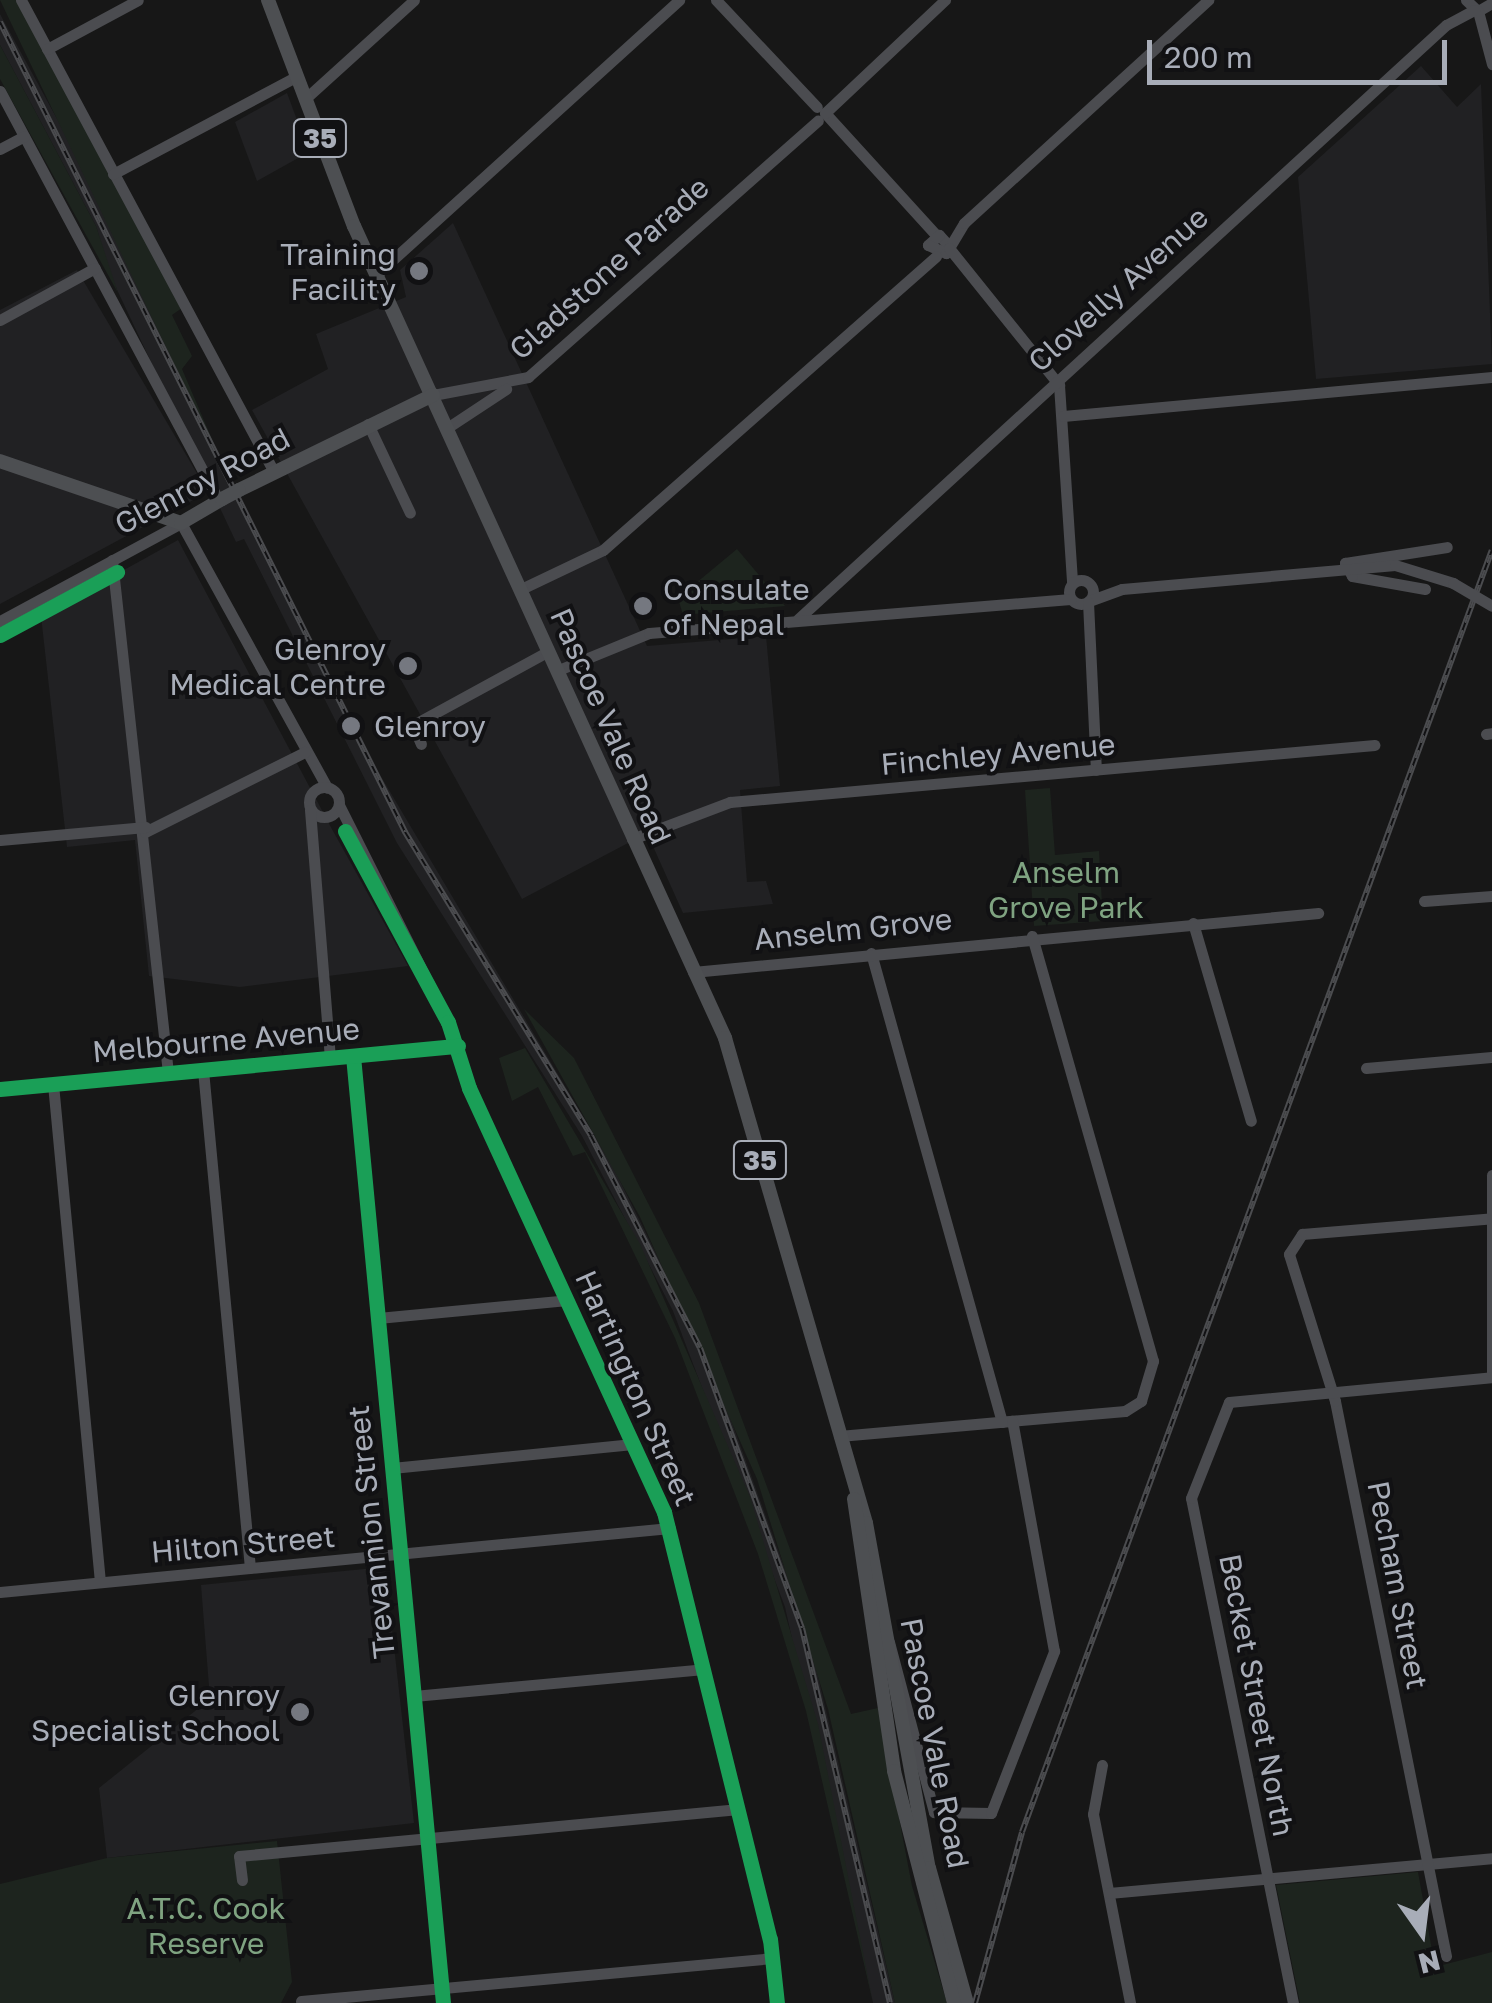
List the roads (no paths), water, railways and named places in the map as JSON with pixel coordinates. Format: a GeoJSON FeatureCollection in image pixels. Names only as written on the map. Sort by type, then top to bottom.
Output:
{"type":"FeatureCollection","features":[{"type":"Feature","properties":{"kind":"main road","name":"Pascoe Vale Road"},"geometry":{"type":"LineString","coordinates":[[268,0],[377,274],[734,1068],[854,1493],[887,1639],[928,1868],[966,2003]]}},
{"type":"Feature","properties":{"kind":"main road","name":"Glenroy Road"},"geometry":{"type":"LineString","coordinates":[[181,523],[368,424],[433,395]]}},
{"type":"Feature","properties":{"kind":"main road"},"geometry":{"type":"LineString","coordinates":[[0,462],[138,505],[181,523]]}},
{"type":"Feature","properties":{"kind":"main road","name":"Pascoe Vale Road"},"geometry":{"type":"LineString","coordinates":[[854,1493],[894,1771],[954,2003]]}},
{"type":"Feature","properties":{"kind":"street"},"geometry":{"type":"LineString","coordinates":[[20,0],[274,472]]}},
{"type":"Feature","properties":{"kind":"street"},"geometry":{"type":"LineString","coordinates":[[47,48],[138,0]]}},
{"type":"Feature","properties":{"kind":"street"},"geometry":{"type":"LineString","coordinates":[[306,98],[414,0]]}},
{"type":"Feature","properties":{"kind":"street"},"geometry":{"type":"LineString","coordinates":[[377,274],[679,0]]}},
{"type":"Feature","properties":{"kind":"street"},"geometry":{"type":"LineString","coordinates":[[716,0],[1056,378],[1076,551],[1072,592],[1084,634],[1096,770]]}},
{"type":"Feature","properties":{"kind":"street","name":"Gladstone Parade"},"geometry":{"type":"LineString","coordinates":[[433,395],[514,384],[945,0]]}},
{"type":"Feature","properties":{"kind":"street"},"geometry":{"type":"LineString","coordinates":[[518,590],[603,550],[1208,0]]}},
{"type":"Feature","properties":{"kind":"street"},"geometry":{"type":"LineString","coordinates":[[1491,42],[1471,5],[1492,4]]}},
{"type":"Feature","properties":{"kind":"street","name":"Clovelly Avenue"},"geometry":{"type":"LineString","coordinates":[[798,619],[823,590],[1471,5]]}},
{"type":"Feature","properties":{"kind":"street"},"geometry":{"type":"LineString","coordinates":[[1492,28],[1492,64]]}},
{"type":"Feature","properties":{"kind":"street"},"geometry":{"type":"LineString","coordinates":[[113,174],[297,76]]}},
{"type":"Feature","properties":{"kind":"street"},"geometry":{"type":"LineString","coordinates":[[0,91],[221,500]]}},
{"type":"Feature","properties":{"kind":"street"},"geometry":{"type":"LineString","coordinates":[[0,149],[24,136]]}},
{"type":"Feature","properties":{"kind":"street"},"geometry":{"type":"LineString","coordinates":[[0,320],[95,268]]}},
{"type":"Feature","properties":{"kind":"street"},"geometry":{"type":"LineString","coordinates":[[1063,416],[1492,377]]}},
{"type":"Feature","properties":{"kind":"street"},"geometry":{"type":"LineString","coordinates":[[447,428],[514,384]]}},
{"type":"Feature","properties":{"kind":"street"},"geometry":{"type":"LineString","coordinates":[[368,424],[410,514]]}},
{"type":"Feature","properties":{"kind":"street"},"geometry":{"type":"LineString","coordinates":[[138,505],[150,522],[145,542]]}},
{"type":"Feature","properties":{"kind":"street"},"geometry":{"type":"LineString","coordinates":[[181,523],[314,769],[339,805],[309,841]]}},
{"type":"Feature","properties":{"kind":"street","name":"Glenroy Road"},"geometry":{"type":"LineString","coordinates":[[0,621],[181,523]]}},
{"type":"Feature","properties":{"kind":"street"},"geometry":{"type":"LineString","coordinates":[[1344,569],[1356,556],[1447,547]]}},
{"type":"Feature","properties":{"kind":"street"},"geometry":{"type":"LineString","coordinates":[[1076,551],[1089,583],[1084,634]]}},
{"type":"Feature","properties":{"kind":"street"},"geometry":{"type":"LineString","coordinates":[[112,560],[145,829],[168,1073]]}},
{"type":"Feature","properties":{"kind":"street"},"geometry":{"type":"LineString","coordinates":[[556,672],[638,634],[1034,599],[1072,592],[1089,583],[1122,588],[1406,566],[1453,583],[1492,606]]}},
{"type":"Feature","properties":{"kind":"street"},"geometry":{"type":"LineString","coordinates":[[1344,569],[1425,589]]}},
{"type":"Feature","properties":{"kind":"street"},"geometry":{"type":"LineString","coordinates":[[1088,601],[1122,588]]}},
{"type":"Feature","properties":{"kind":"street"},"geometry":{"type":"LineString","coordinates":[[822,617],[823,590]]}},
{"type":"Feature","properties":{"kind":"street"},"geometry":{"type":"LineString","coordinates":[[1072,592],[1088,601]]}},
{"type":"Feature","properties":{"kind":"street"},"geometry":{"type":"LineString","coordinates":[[420,744],[414,725],[547,652]]}},
{"type":"Feature","properties":{"kind":"street","name":"Finchley Avenue"},"geometry":{"type":"LineString","coordinates":[[632,839],[730,802],[1374,745]]}},
{"type":"Feature","properties":{"kind":"street"},"geometry":{"type":"LineString","coordinates":[[0,840],[145,829],[305,752]]}},
{"type":"Feature","properties":{"kind":"street"},"geometry":{"type":"LineString","coordinates":[[314,769],[309,841],[330,1058]]}},
{"type":"Feature","properties":{"kind":"street"},"geometry":{"type":"LineString","coordinates":[[313,791],[327,787]]}},
{"type":"Feature","properties":{"kind":"street","name":"Hartington Street"},"geometry":{"type":"LineString","coordinates":[[339,805],[345,831],[458,1046],[670,1528],[773,1958],[778,2003]]}},
{"type":"Feature","properties":{"kind":"street","name":"Hartington Street"},"geometry":{"type":"LineString","coordinates":[[310,810],[345,831]]}},
{"type":"Feature","properties":{"kind":"street"},"geometry":{"type":"LineString","coordinates":[[1424,901],[1492,896]]}},
{"type":"Feature","properties":{"kind":"street","name":"Anselm Grove"},"geometry":{"type":"LineString","coordinates":[[693,972],[1032,936],[1318,913]]}},
{"type":"Feature","properties":{"kind":"street"},"geometry":{"type":"LineString","coordinates":[[1193,923],[1251,1121]]}},
{"type":"Feature","properties":{"kind":"street"},"geometry":{"type":"LineString","coordinates":[[839,1436],[1125,1411],[1141,1401],[1152,1362],[1032,936]]}},
{"type":"Feature","properties":{"kind":"street"},"geometry":{"type":"LineString","coordinates":[[872,952],[1007,1421],[1054,1629],[1053,1664],[1002,1799],[991,1813],[950,1819],[929,1801],[905,1677],[887,1639]]}},
{"type":"Feature","properties":{"kind":"street","name":"Melbourne Avenue"},"geometry":{"type":"LineString","coordinates":[[0,1089],[458,1046]]}},
{"type":"Feature","properties":{"kind":"street","name":"Trevannion Street"},"geometry":{"type":"LineString","coordinates":[[353,1056],[443,2003]]}},
{"type":"Feature","properties":{"kind":"street"},"geometry":{"type":"LineString","coordinates":[[1366,1068],[1492,1056]]}},
{"type":"Feature","properties":{"kind":"street"},"geometry":{"type":"LineString","coordinates":[[203,1070],[250,1568]]}},
{"type":"Feature","properties":{"kind":"street"},"geometry":{"type":"LineString","coordinates":[[53,1084],[100,1582]]}},
{"type":"Feature","properties":{"kind":"street"},"geometry":{"type":"LineString","coordinates":[[1330,1392],[1492,1376],[1486,1219],[1492,1175]]}},
{"type":"Feature","properties":{"kind":"street","name":"Pecham Street"},"geometry":{"type":"LineString","coordinates":[[1446,1956],[1330,1392],[1289,1254],[1302,1234],[1486,1219]]}},
{"type":"Feature","properties":{"kind":"street"},"geometry":{"type":"LineString","coordinates":[[378,1318],[567,1300]]}},
{"type":"Feature","properties":{"kind":"street","name":"Becket Street North"},"geometry":{"type":"LineString","coordinates":[[1293,2003],[1191,1498],[1229,1402],[1330,1392]]}},
{"type":"Feature","properties":{"kind":"street"},"geometry":{"type":"LineString","coordinates":[[392,1468],[633,1444]]}},
{"type":"Feature","properties":{"kind":"street","name":"Hilton Street"},"geometry":{"type":"LineString","coordinates":[[0,1592],[670,1528]]}},
{"type":"Feature","properties":{"kind":"street"},"geometry":{"type":"LineString","coordinates":[[414,1696],[704,1669]]}},
{"type":"Feature","properties":{"kind":"street"},"geometry":{"type":"LineString","coordinates":[[1102,1765],[1092,1797],[1130,2003]]}},
{"type":"Feature","properties":{"kind":"street"},"geometry":{"type":"LineString","coordinates":[[242,1880],[239,1856],[739,1809]]}},
{"type":"Feature","properties":{"kind":"street"},"geometry":{"type":"LineString","coordinates":[[1108,1893],[1492,1858]]}},
{"type":"Feature","properties":{"kind":"street"},"geometry":{"type":"LineString","coordinates":[[301,2001],[773,1958]]}},
{"type":"Feature","properties":{"kind":"railway"},"geometry":{"type":"LineString","coordinates":[[0,22],[405,832],[591,1136],[700,1348],[802,1628],[890,2003]]}},
{"type":"Feature","properties":{"kind":"railway"},"geometry":{"type":"LineString","coordinates":[[975,2003],[1022,1832],[1492,550]]}},
{"type":"Feature","properties":{"kind":"place","name":"Training Facility"},"geometry":{"type":"Point","coordinates":[419,271]}},
{"type":"Feature","properties":{"kind":"place","name":"Consulate of Nepal"},"geometry":{"type":"Point","coordinates":[643,606]}},
{"type":"Feature","properties":{"kind":"place","name":"Glenroy Medical Centre"},"geometry":{"type":"Point","coordinates":[408,666]}},
{"type":"Feature","properties":{"kind":"place","name":"Glenroy"},"geometry":{"type":"Point","coordinates":[351,726]}},
{"type":"Feature","properties":{"kind":"place","name":"Glenroy Specialist School"},"geometry":{"type":"Point","coordinates":[300,1712]}},
{"type":"Feature","properties":{"kind":"park label","name":"Anselm Grove Park"},"geometry":{"type":"Point","coordinates":[1066,889]}},
{"type":"Feature","properties":{"kind":"park label","name":"A.T.C. Cook Reserve"},"geometry":{"type":"Point","coordinates":[206,1925]}}]}
